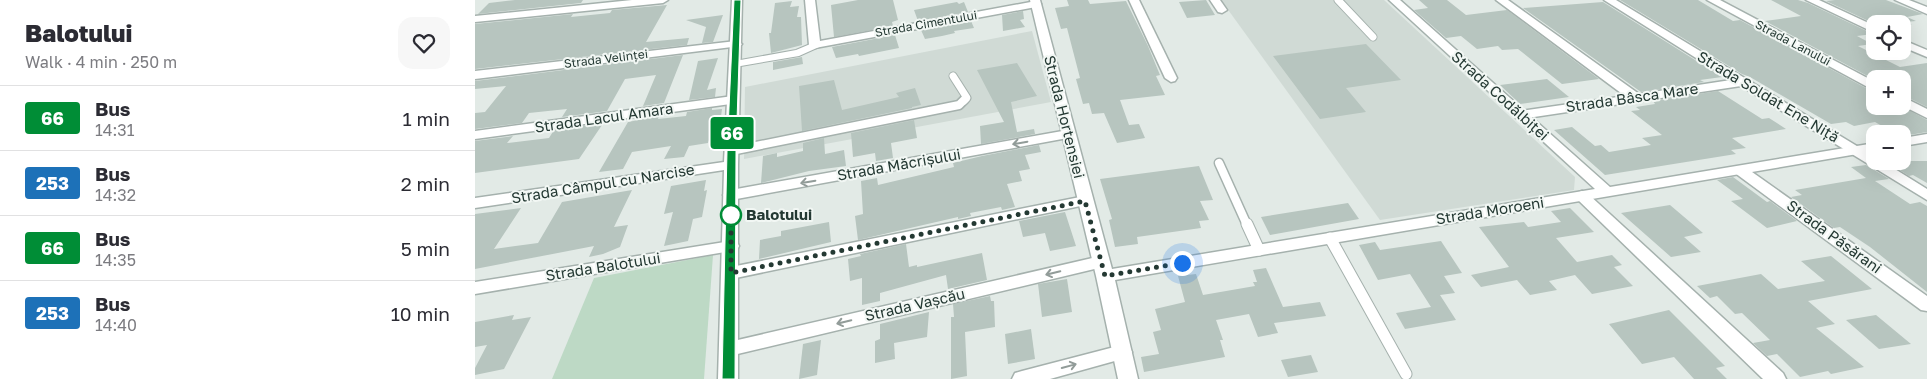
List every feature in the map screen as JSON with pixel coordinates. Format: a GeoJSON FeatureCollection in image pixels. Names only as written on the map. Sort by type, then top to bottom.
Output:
{"type":"FeatureCollection","features":[{"type":"Feature","properties":{"kind":"street"},"geometry":{"type":"LineString","coordinates":[[475,19],[663,0]]}},
{"type":"Feature","properties":{"kind":"street"},"geometry":{"type":"LineString","coordinates":[[728,379],[731,273],[731,158],[737,0]]}},
{"type":"Feature","properties":{"kind":"street"},"geometry":{"type":"LineString","coordinates":[[735,64],[799,53],[815,44],[810,1],[823,0]]}},
{"type":"Feature","properties":{"kind":"street"},"geometry":{"type":"LineString","coordinates":[[1134,0],[1171,78]]}},
{"type":"Feature","properties":{"kind":"street"},"geometry":{"type":"LineString","coordinates":[[1215,0],[1222,10]]}},
{"type":"Feature","properties":{"kind":"street","name":"Strada Codălbiței"},"geometry":{"type":"LineString","coordinates":[[1394,0],[1607,192]]}},
{"type":"Feature","properties":{"kind":"street"},"geometry":{"type":"LineString","coordinates":[[1501,0],[1635,97]]}},
{"type":"Feature","properties":{"kind":"street","name":"Strada Soldat Ene Niță"},"geometry":{"type":"LineString","coordinates":[[1609,0],[1927,195]]}},
{"type":"Feature","properties":{"kind":"street","name":"Strada Lanului"},"geometry":{"type":"LineString","coordinates":[[1712,0],[1866,82]]}},
{"type":"Feature","properties":{"kind":"street"},"geometry":{"type":"LineString","coordinates":[[1811,0],[1866,26]]}},
{"type":"Feature","properties":{"kind":"street"},"geometry":{"type":"LineString","coordinates":[[1900,0],[1927,11]]}},
{"type":"Feature","properties":{"kind":"street","name":"Strada Cimentului"},"geometry":{"type":"LineString","coordinates":[[815,44],[1036,2]]}},
{"type":"Feature","properties":{"kind":"street","name":"Strada Hortensiei"},"geometry":{"type":"LineString","coordinates":[[1036,2],[1103,269],[1128,379]]}},
{"type":"Feature","properties":{"kind":"street","name":"Strada Velinței"},"geometry":{"type":"LineString","coordinates":[[475,75],[736,44]]}},
{"type":"Feature","properties":{"kind":"street"},"geometry":{"type":"LineString","coordinates":[[1911,47],[1927,54]]}},
{"type":"Feature","properties":{"kind":"street","name":"Strada Bâsca Mare"},"geometry":{"type":"LineString","coordinates":[[1521,115],[1743,82]]}},
{"type":"Feature","properties":{"kind":"street","name":"Strada Lacul Amara"},"geometry":{"type":"LineString","coordinates":[[475,135],[733,100]]}},
{"type":"Feature","properties":{"kind":"street"},"geometry":{"type":"LineString","coordinates":[[1911,105],[1927,114]]}},
{"type":"Feature","properties":{"kind":"street","name":"Strada Măcrișului"},"geometry":{"type":"LineString","coordinates":[[731,195],[1068,134]]}},
{"type":"Feature","properties":{"kind":"street"},"geometry":{"type":"LineString","coordinates":[[1911,141],[1927,138]]}},
{"type":"Feature","properties":{"kind":"street","name":"Strada Moroeni"},"geometry":{"type":"LineString","coordinates":[[1103,269],[1259,250],[1866,149]]}},
{"type":"Feature","properties":{"kind":"street","name":"Strada Câmpul cu Narcise"},"geometry":{"type":"LineString","coordinates":[[475,203],[731,158]]}},
{"type":"Feature","properties":{"kind":"street","name":"Strada Păsărani"},"geometry":{"type":"LineString","coordinates":[[1740,170],[1927,305]]}},
{"type":"Feature","properties":{"kind":"street"},"geometry":{"type":"LineString","coordinates":[[1581,196],[1776,379]]}},
{"type":"Feature","properties":{"kind":"street"},"geometry":{"type":"LineString","coordinates":[[731,273],[1085,201]]}},
{"type":"Feature","properties":{"kind":"street","name":"Strada Balotului"},"geometry":{"type":"LineString","coordinates":[[475,288],[731,246]]}},
{"type":"Feature","properties":{"kind":"street","name":"Strada Vașcău"},"geometry":{"type":"LineString","coordinates":[[729,348],[1103,269]]}},
{"type":"Feature","properties":{"kind":"street"},"geometry":{"type":"LineString","coordinates":[[1022,379],[1122,352]]}},
{"type":"Feature","properties":{"kind":"lane"},"geometry":{"type":"LineString","coordinates":[[1337,0],[1373,37]]}},
{"type":"Feature","properties":{"kind":"lane"},"geometry":{"type":"LineString","coordinates":[[731,158],[959,105],[967,98],[953,76]]}},
{"type":"Feature","properties":{"kind":"lane"},"geometry":{"type":"LineString","coordinates":[[1219,163],[1259,250]]}},
{"type":"Feature","properties":{"kind":"lane"},"geometry":{"type":"LineString","coordinates":[[1330,238],[1406,374]]}},
{"type":"Feature","properties":{"kind":"shaded area"},"geometry":{"type":"Polygon","coordinates":[[[1221,0],[1384,0],[1575,177],[1574,190],[1380,220],[1221,0]]]}},
{"type":"Feature","properties":{"kind":"shaded area"},"geometry":{"type":"Polygon","coordinates":[[[1032,31],[1051,102],[744,159],[745,87],[1032,31]]]}},
{"type":"Feature","properties":{"kind":"green space"},"geometry":{"type":"Polygon","coordinates":[[[713,255],[704,379],[552,379],[594,278],[713,255]]]}},
{"type":"Feature","properties":{"kind":"building"},"geometry":{"type":"Polygon","coordinates":[[[515,0],[583,0],[581,3],[478,14],[489,3],[515,0]]]}},
{"type":"Feature","properties":{"kind":"building"},"geometry":{"type":"Polygon","coordinates":[[[858,0],[893,0],[898,20],[892,22],[893,26],[834,37],[831,5],[858,0]]]}},
{"type":"Feature","properties":{"kind":"building"},"geometry":{"type":"Polygon","coordinates":[[[1067,0],[1088,0],[1090,4],[1126,1],[1148,46],[1160,75],[1156,76],[1165,95],[1120,100],[1129,125],[1139,124],[1145,138],[1117,143],[1104,113],[1092,114],[1089,103],[1083,104],[1076,79],[1080,78],[1067,28],[1061,29],[1055,8],[1069,6],[1067,0]]]}},
{"type":"Feature","properties":{"kind":"building"},"geometry":{"type":"Polygon","coordinates":[[[1206,0],[1215,15],[1187,18],[1179,2],[1206,0]]]}},
{"type":"Feature","properties":{"kind":"building"},"geometry":{"type":"Polygon","coordinates":[[[1419,0],[1447,0],[1466,15],[1507,10],[1599,79],[1562,84],[1518,49],[1502,50],[1498,46],[1477,49],[1461,36],[1446,38],[1414,10],[1428,8],[1419,0]]]}},
{"type":"Feature","properties":{"kind":"building"},"geometry":{"type":"Polygon","coordinates":[[[1620,0],[1698,0],[1733,21],[1740,20],[1866,88],[1866,115],[1911,115],[1911,111],[1927,120],[1927,132],[1911,135],[1911,125],[1880,125],[1875,122],[1854,126],[1846,122],[1831,124],[1742,74],[1620,0]]]}},
{"type":"Feature","properties":{"kind":"building"},"geometry":{"type":"Polygon","coordinates":[[[1771,0],[1798,0],[1808,3],[1866,31],[1866,35],[1857,36],[1866,41],[1866,45],[1858,46],[1866,50],[1866,60],[1886,60],[1900,67],[1927,63],[1927,107],[1911,99],[1911,70],[1866,70],[1866,75],[1765,21],[1801,16],[1771,0]]]}},
{"type":"Feature","properties":{"kind":"building"},"geometry":{"type":"Polygon","coordinates":[[[1886,0],[1923,14],[1911,16],[1866,15],[1866,20],[1826,1],[1886,0]]]}},
{"type":"Feature","properties":{"kind":"building"},"geometry":{"type":"Polygon","coordinates":[[[792,1],[790,7],[799,6],[797,17],[801,17],[802,45],[771,53],[769,33],[771,33],[775,3],[792,1]]]}},
{"type":"Feature","properties":{"kind":"building"},"geometry":{"type":"Polygon","coordinates":[[[957,2],[959,4],[964,2],[968,12],[918,21],[914,10],[957,2]]]}},
{"type":"Feature","properties":{"kind":"building"},"geometry":{"type":"Polygon","coordinates":[[[1603,2],[1722,77],[1700,80],[1704,82],[1641,92],[1523,8],[1603,2]]]}},
{"type":"Feature","properties":{"kind":"building"},"geometry":{"type":"Polygon","coordinates":[[[667,5],[646,42],[689,38],[687,45],[475,69],[475,24],[573,14],[571,17],[610,13],[612,10],[667,5]]]}},
{"type":"Feature","properties":{"kind":"building"},"geometry":{"type":"Polygon","coordinates":[[[1023,11],[1024,19],[1020,20],[1025,27],[1003,31],[1002,15],[1023,11]]]}},
{"type":"Feature","properties":{"kind":"building"},"geometry":{"type":"Polygon","coordinates":[[[723,15],[713,42],[702,43],[706,27],[686,20],[723,15]]]}},
{"type":"Feature","properties":{"kind":"building"},"geometry":{"type":"Polygon","coordinates":[[[971,21],[974,28],[954,31],[955,33],[942,36],[925,39],[921,30],[971,21]]]}},
{"type":"Feature","properties":{"kind":"building"},"geometry":{"type":"Polygon","coordinates":[[[895,35],[899,48],[859,56],[858,54],[836,58],[832,47],[895,35]]]}},
{"type":"Feature","properties":{"kind":"building"},"geometry":{"type":"Polygon","coordinates":[[[1366,44],[1401,80],[1346,88],[1366,112],[1320,119],[1273,56],[1366,44]]]}},
{"type":"Feature","properties":{"kind":"building"},"geometry":{"type":"Polygon","coordinates":[[[683,55],[664,103],[643,106],[656,75],[625,79],[607,111],[562,117],[567,109],[529,113],[522,123],[475,129],[475,113],[485,112],[506,86],[475,89],[475,81],[683,55]]]}},
{"type":"Feature","properties":{"kind":"building"},"geometry":{"type":"Polygon","coordinates":[[[802,57],[803,64],[773,70],[773,62],[802,57]]]}},
{"type":"Feature","properties":{"kind":"building"},"geometry":{"type":"Polygon","coordinates":[[[718,58],[707,90],[716,88],[715,97],[689,100],[698,61],[718,58]]]}},
{"type":"Feature","properties":{"kind":"building"},"geometry":{"type":"Polygon","coordinates":[[[1017,63],[1037,96],[1011,102],[1017,132],[1034,129],[1035,134],[981,144],[980,126],[1004,122],[977,70],[1017,63]]]}},
{"type":"Feature","properties":{"kind":"building"},"geometry":{"type":"Polygon","coordinates":[[[1547,79],[1569,97],[1520,104],[1500,85],[1547,79]]]}},
{"type":"Feature","properties":{"kind":"building"},"geometry":{"type":"Polygon","coordinates":[[[834,80],[842,110],[899,97],[896,93],[915,88],[921,105],[802,131],[799,86],[834,80]]]}},
{"type":"Feature","properties":{"kind":"building"},"geometry":{"type":"Polygon","coordinates":[[[1718,91],[1762,119],[1769,118],[1786,129],[1732,138],[1746,148],[1731,150],[1736,154],[1605,175],[1554,130],[1572,127],[1595,146],[1601,145],[1609,152],[1651,145],[1642,138],[1662,135],[1631,111],[1640,110],[1636,107],[1655,104],[1653,101],[1718,91]]]}},
{"type":"Feature","properties":{"kind":"building"},"geometry":{"type":"Polygon","coordinates":[[[712,108],[712,110],[722,109],[720,124],[714,125],[708,143],[689,146],[684,157],[664,159],[671,146],[632,152],[623,169],[599,172],[628,122],[659,116],[658,119],[686,116],[687,112],[712,108]]]}},
{"type":"Feature","properties":{"kind":"building"},"geometry":{"type":"Polygon","coordinates":[[[914,120],[917,138],[891,143],[893,158],[876,161],[875,153],[853,157],[851,133],[914,120]]]}},
{"type":"Feature","properties":{"kind":"building"},"geometry":{"type":"Polygon","coordinates":[[[599,124],[598,126],[602,125],[579,159],[475,173],[475,141],[513,136],[507,143],[549,138],[554,130],[599,124]]]}},
{"type":"Feature","properties":{"kind":"building"},"geometry":{"type":"Polygon","coordinates":[[[824,138],[825,154],[844,150],[846,166],[809,171],[761,183],[763,156],[777,153],[777,157],[803,151],[803,143],[824,138]]]}},
{"type":"Feature","properties":{"kind":"building"},"geometry":{"type":"Polygon","coordinates":[[[1039,145],[1041,152],[1025,155],[1030,169],[1019,171],[1022,181],[1007,184],[1015,207],[1002,210],[1001,207],[970,213],[971,216],[958,219],[958,217],[858,240],[855,216],[863,214],[861,181],[877,178],[878,185],[954,167],[953,163],[1039,145]]]}},
{"type":"Feature","properties":{"kind":"building"},"geometry":{"type":"Polygon","coordinates":[[[1911,161],[1927,161],[1927,183],[1913,175],[1909,176],[1900,170],[1911,170],[1911,161]]]}},
{"type":"Feature","properties":{"kind":"building"},"geometry":{"type":"Polygon","coordinates":[[[1866,165],[1866,170],[1874,170],[1889,179],[1875,181],[1910,204],[1920,202],[1927,206],[1927,292],[1870,247],[1840,227],[1834,228],[1791,197],[1802,195],[1795,190],[1866,178],[1851,167],[1866,165]]]}},
{"type":"Feature","properties":{"kind":"building"},"geometry":{"type":"Polygon","coordinates":[[[1199,166],[1213,200],[1200,201],[1209,220],[1199,221],[1201,228],[1137,237],[1138,244],[1115,247],[1109,220],[1112,219],[1100,179],[1199,166]]]}},
{"type":"Feature","properties":{"kind":"building"},"geometry":{"type":"Polygon","coordinates":[[[1733,177],[1797,221],[1767,228],[1731,201],[1743,199],[1717,180],[1733,177]]]}},
{"type":"Feature","properties":{"kind":"building"},"geometry":{"type":"Polygon","coordinates":[[[706,180],[704,191],[707,190],[702,217],[693,219],[688,241],[664,246],[673,212],[664,214],[671,186],[706,180]]]}},
{"type":"Feature","properties":{"kind":"building"},"geometry":{"type":"Polygon","coordinates":[[[632,190],[614,227],[628,225],[620,247],[589,257],[594,246],[475,269],[475,214],[521,208],[494,249],[538,243],[562,202],[632,190]]]}},
{"type":"Feature","properties":{"kind":"building"},"geometry":{"type":"Polygon","coordinates":[[[1348,203],[1359,219],[1270,235],[1261,217],[1348,203]]]}},
{"type":"Feature","properties":{"kind":"building"},"geometry":{"type":"Polygon","coordinates":[[[1670,205],[1703,233],[1684,237],[1701,252],[1671,257],[1621,213],[1670,205]]]}},
{"type":"Feature","properties":{"kind":"building"},"geometry":{"type":"Polygon","coordinates":[[[1570,208],[1594,232],[1556,238],[1577,262],[1612,255],[1622,265],[1614,267],[1633,286],[1592,294],[1575,275],[1549,281],[1557,290],[1530,295],[1517,280],[1481,287],[1471,275],[1509,267],[1479,227],[1524,222],[1528,227],[1561,222],[1551,211],[1570,208]]]}},
{"type":"Feature","properties":{"kind":"building"},"geometry":{"type":"Polygon","coordinates":[[[1065,212],[1076,246],[1050,251],[1045,233],[1023,237],[1019,221],[1065,212]]]}},
{"type":"Feature","properties":{"kind":"building"},"geometry":{"type":"Polygon","coordinates":[[[829,222],[831,242],[759,259],[760,240],[781,236],[781,231],[829,222]]]}},
{"type":"Feature","properties":{"kind":"building"},"geometry":{"type":"Polygon","coordinates":[[[1441,241],[1462,273],[1444,276],[1455,293],[1440,295],[1456,320],[1405,329],[1396,313],[1431,307],[1410,274],[1378,280],[1359,245],[1375,242],[1380,250],[1441,241]]]}},
{"type":"Feature","properties":{"kind":"building"},"geometry":{"type":"Polygon","coordinates":[[[906,244],[909,267],[917,265],[917,267],[982,253],[987,280],[948,289],[946,275],[880,293],[880,301],[862,305],[862,278],[850,281],[848,259],[861,256],[860,254],[906,244]]]}},
{"type":"Feature","properties":{"kind":"building"},"geometry":{"type":"Polygon","coordinates":[[[1831,256],[1872,289],[1808,301],[1835,324],[1816,328],[1864,367],[1831,374],[1828,371],[1800,377],[1777,354],[1767,356],[1753,343],[1770,340],[1742,313],[1735,314],[1717,296],[1710,298],[1697,286],[1761,274],[1778,289],[1825,281],[1801,261],[1831,256]]]}},
{"type":"Feature","properties":{"kind":"building"},"geometry":{"type":"Polygon","coordinates":[[[1266,268],[1283,307],[1320,302],[1326,316],[1274,323],[1278,333],[1258,337],[1249,314],[1216,320],[1223,340],[1220,340],[1225,357],[1144,372],[1141,357],[1159,354],[1153,332],[1161,330],[1155,309],[1185,302],[1178,276],[1196,274],[1203,295],[1255,286],[1253,282],[1257,282],[1253,270],[1266,268]]]}},
{"type":"Feature","properties":{"kind":"building"},"geometry":{"type":"Polygon","coordinates":[[[1067,279],[1072,312],[1042,317],[1038,284],[1067,279]]]}},
{"type":"Feature","properties":{"kind":"building"},"geometry":{"type":"Polygon","coordinates":[[[990,296],[991,301],[994,301],[995,327],[965,332],[967,376],[951,379],[951,317],[954,317],[953,304],[990,296]]]}},
{"type":"Feature","properties":{"kind":"building"},"geometry":{"type":"Polygon","coordinates":[[[1669,310],[1725,366],[1716,368],[1727,379],[1694,379],[1674,357],[1642,364],[1609,324],[1669,310]]]}},
{"type":"Feature","properties":{"kind":"building"},"geometry":{"type":"Polygon","coordinates":[[[929,312],[927,337],[894,343],[895,359],[875,363],[875,341],[880,339],[880,324],[929,312]]]}},
{"type":"Feature","properties":{"kind":"building"},"geometry":{"type":"Polygon","coordinates":[[[514,315],[512,320],[531,317],[504,369],[475,375],[475,368],[487,345],[475,347],[475,322],[514,315]]]}},
{"type":"Feature","properties":{"kind":"building"},"geometry":{"type":"Polygon","coordinates":[[[1876,315],[1911,344],[1879,349],[1846,320],[1876,315]]]}},
{"type":"Feature","properties":{"kind":"building"},"geometry":{"type":"Polygon","coordinates":[[[1031,329],[1035,359],[1008,364],[1005,334],[1031,329]]]}},
{"type":"Feature","properties":{"kind":"building"},"geometry":{"type":"Polygon","coordinates":[[[821,340],[817,375],[799,379],[803,344],[821,340]]]}},
{"type":"Feature","properties":{"kind":"building"},"geometry":{"type":"Polygon","coordinates":[[[1311,355],[1318,372],[1288,377],[1281,360],[1311,355]]]}},
{"type":"Feature","properties":{"kind":"bus line","name":"66"},"geometry":{"type":"LineString","coordinates":[[728,379],[731,151],[737,0]]}},
{"type":"Feature","properties":{"kind":"place","name":"Balotului"},"geometry":{"type":"Point","coordinates":[731,215]}},
{"type":"Feature","properties":{"kind":"route"},"geometry":{"type":"LineString","coordinates":[[731,215],[731,273],[1085,201],[1105,276],[1182,263]]}}]}
